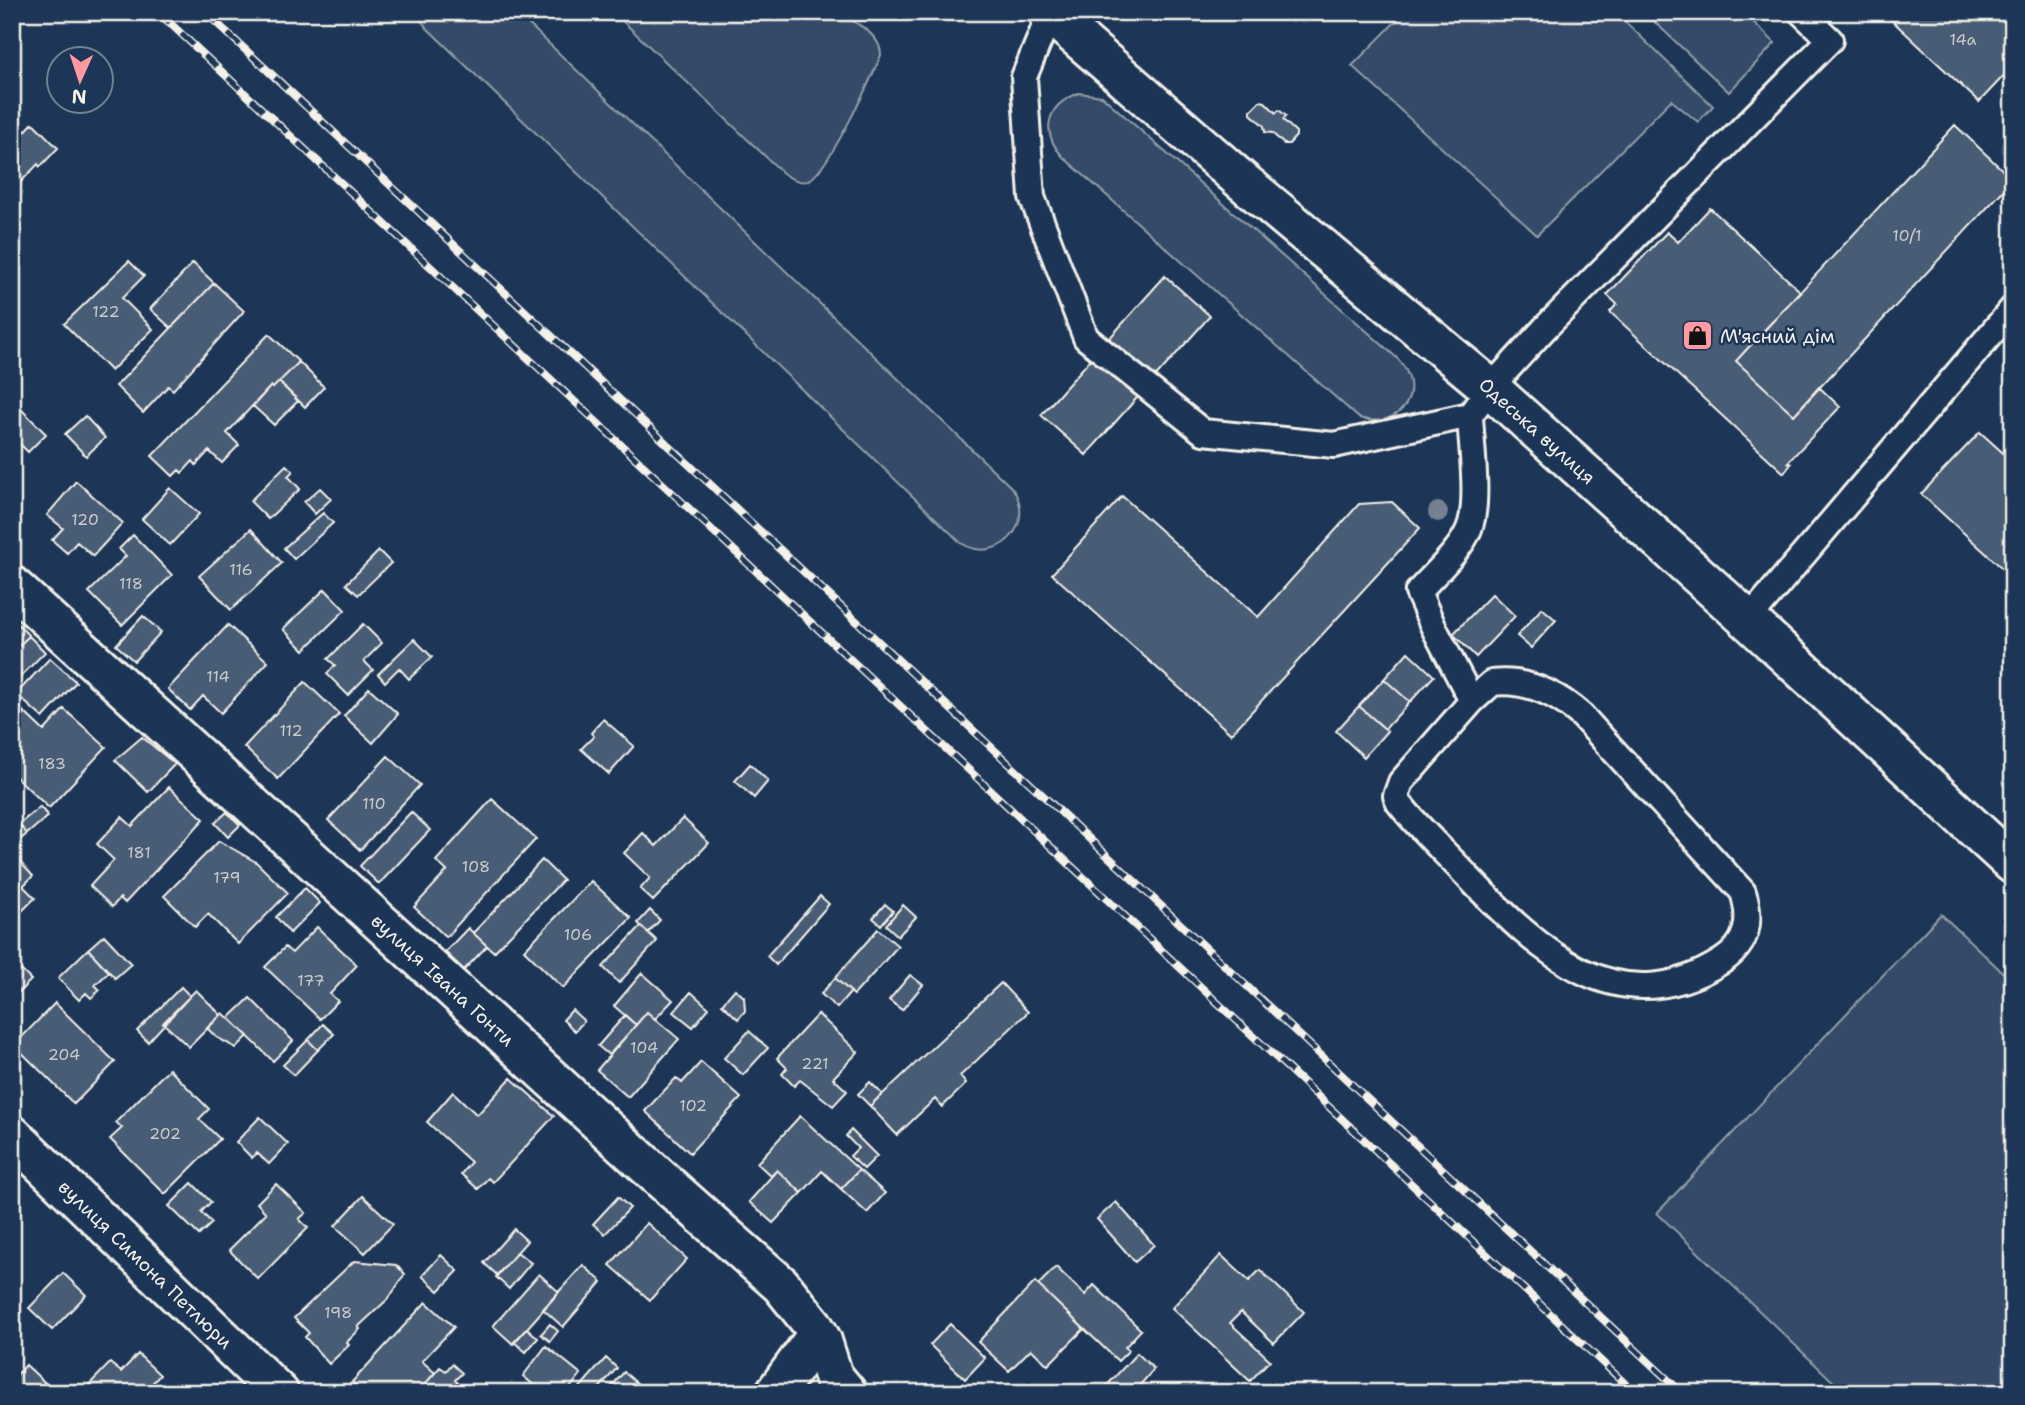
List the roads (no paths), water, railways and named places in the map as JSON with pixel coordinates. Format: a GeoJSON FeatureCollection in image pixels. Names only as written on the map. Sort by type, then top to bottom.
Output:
{"type":"FeatureCollection","features":[{"type":"Feature","properties":{"kind":"street","name":"Одеська вулиця"},"geometry":{"type":"LineString","coordinates":[[1049,13],[1241,180],[1480,402],[1748,620],[2013,864]]}},
{"type":"Feature","properties":{"kind":"street","name":"вулиця Івана Гонти"},"geometry":{"type":"LineString","coordinates":[[12,586],[661,1179],[781,1285],[818,1334],[833,1376],[847,1393]]}},
{"type":"Feature","properties":{"kind":"street","name":"вулиця Симона Петлюри"},"geometry":{"type":"LineString","coordinates":[[12,1135],[279,1393]]}},
{"type":"Feature","properties":{"kind":"street"},"geometry":{"type":"LineString","coordinates":[[775,1393],[818,1334]]}},
{"type":"Feature","properties":{"kind":"lane"},"geometry":{"type":"LineString","coordinates":[[1049,13],[1024,77],[1032,197],[1086,338],[1203,432],[1334,445],[1480,402],[1545,328],[1830,40],[1801,12]]}},
{"type":"Feature","properties":{"kind":"lane"},"geometry":{"type":"LineString","coordinates":[[1748,620],[2013,308]]}},
{"type":"Feature","properties":{"kind":"lane"},"geometry":{"type":"LineString","coordinates":[[1472,701],[1418,592],[1469,530],[1473,514],[1480,402]]}},
{"type":"Feature","properties":{"kind":"lane"},"geometry":{"type":"LineString","coordinates":[[1492,683],[1519,684],[1559,697],[1582,716],[1743,892],[1749,920],[1746,935],[1739,946],[1715,965],[1683,979],[1644,986],[1627,986],[1609,982],[1570,965],[1516,926],[1404,810],[1396,796],[1401,782],[1472,701],[1492,683]]}},
{"type":"Feature","properties":{"kind":"railway"},"geometry":{"type":"LineString","coordinates":[[158,12],[1635,1393]]}},
{"type":"Feature","properties":{"kind":"railway"},"geometry":{"type":"LineString","coordinates":[[205,12],[1682,1393]]}},
{"type":"Feature","properties":{"kind":"place","name":"М'ясний дім"},"geometry":{"type":"Point","coordinates":[1697,336]}}]}
